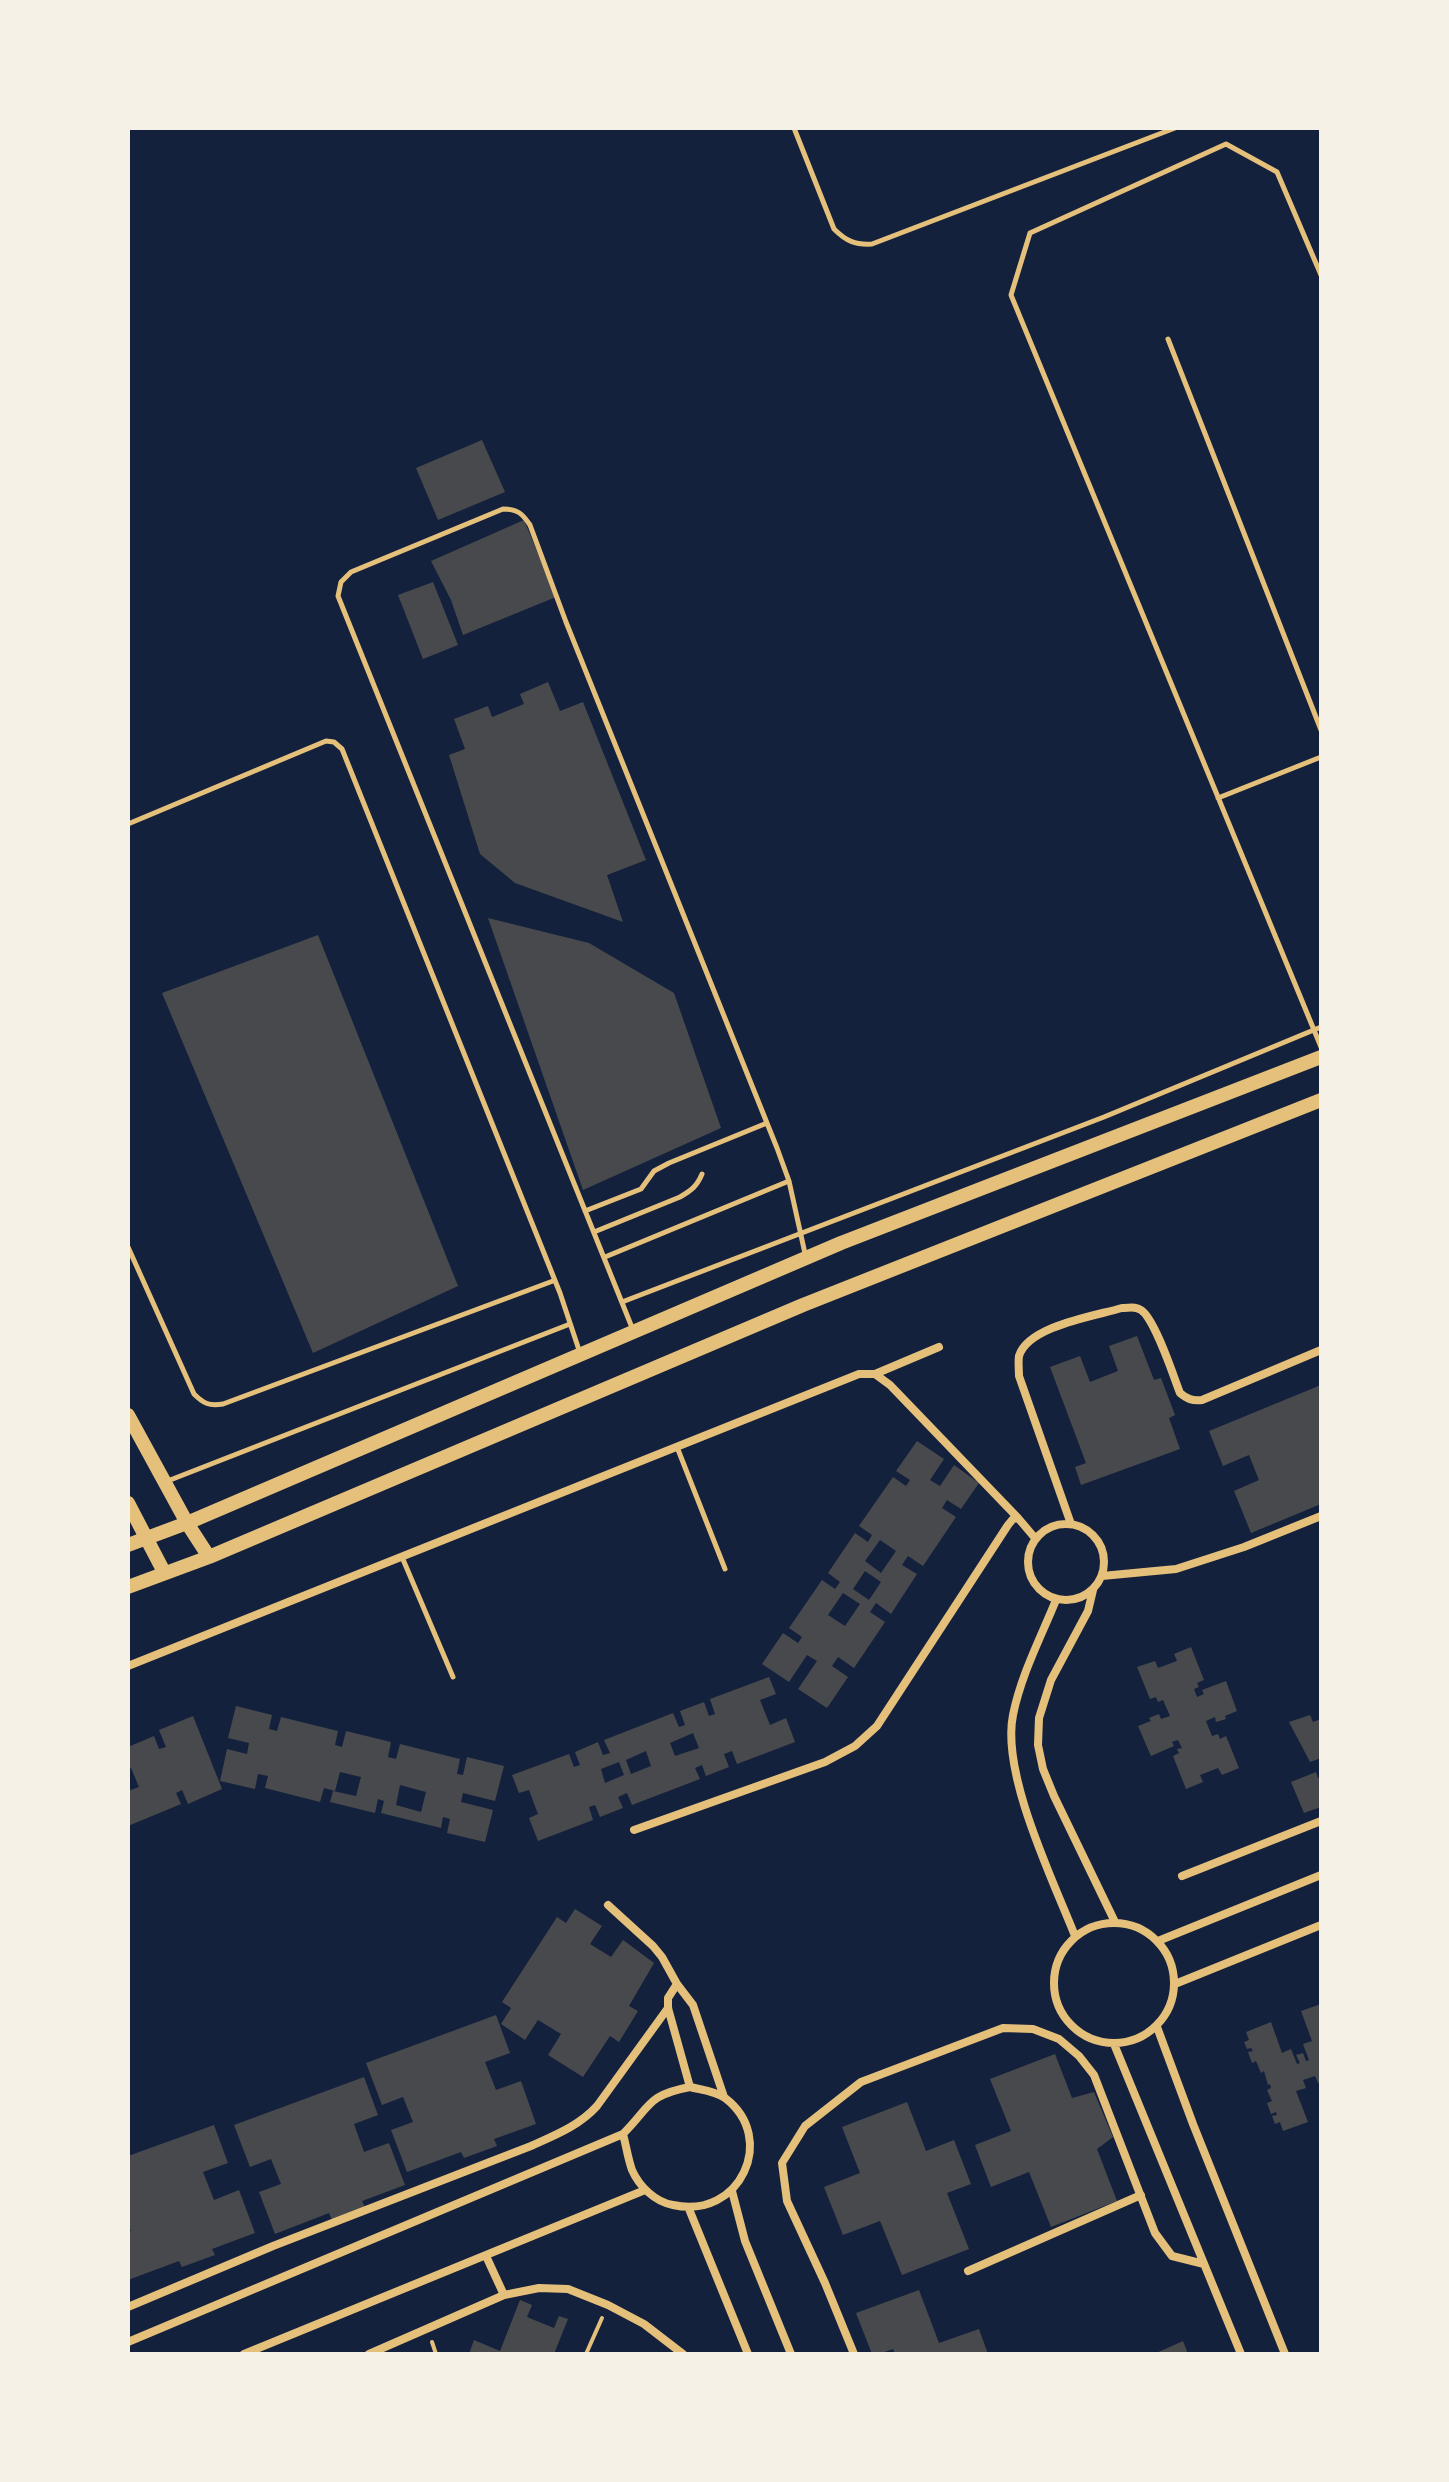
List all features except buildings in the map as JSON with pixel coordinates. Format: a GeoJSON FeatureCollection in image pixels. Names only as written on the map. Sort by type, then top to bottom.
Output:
{"type":"FeatureCollection","features":[{"type":"Feature","properties":{"kind":"street"},"geometry":{"type":"LineString","coordinates":[[128,1545],[187,1523],[841,1243],[1321,1057]]}},
{"type":"Feature","properties":{"kind":"street"},"geometry":{"type":"LineString","coordinates":[[128,1587],[209,1557],[803,1305],[1321,1100]]}},
{"type":"Feature","properties":{"kind":"street"},"geometry":{"type":"LineString","coordinates":[[1071,1524],[1019,1376],[1019,1357],[1026,1344],[1039,1333],[1122,1308],[1135,1307],[1145,1312],[1152,1324],[1180,1393],[1194,1400],[1202,1400],[1321,1350]]}},
{"type":"Feature","properties":{"kind":"street"},"geometry":{"type":"LineString","coordinates":[[128,1666],[859,1374],[875,1374],[939,1347]]}},
{"type":"Feature","properties":{"kind":"street"},"geometry":{"type":"LineString","coordinates":[[875,1374],[890,1385],[1035,1538]]}},
{"type":"Feature","properties":{"kind":"street"},"geometry":{"type":"LineString","coordinates":[[128,1415],[209,1557]]}},
{"type":"Feature","properties":{"kind":"street"},"geometry":{"type":"LineString","coordinates":[[128,1503],[164,1572]]}},
{"type":"Feature","properties":{"kind":"street"},"geometry":{"type":"LineString","coordinates":[[1102,1576],[1176,1569],[1244,1547],[1321,1516]]}},
{"type":"Feature","properties":{"kind":"street"},"geometry":{"type":"LineString","coordinates":[[634,1830],[825,1762],[855,1746],[877,1726],[1008,1525],[1018,1518]]}},
{"type":"Feature","properties":{"kind":"street"},"geometry":{"type":"LineString","coordinates":[[1093,1590],[1082,1598],[1070,1601],[1056,1600],[1040,1591],[1029,1576],[1027,1558],[1035,1538],[1047,1528],[1071,1524],[1093,1534],[1105,1561],[1088,1611],[1051,1680],[1039,1718],[1038,1745],[1043,1769],[1054,1796],[1115,1922]]}},
{"type":"Feature","properties":{"kind":"street"},"geometry":{"type":"LineString","coordinates":[[1056,1600],[1018,1696],[1012,1718],[1012,1759],[1037,1841],[1075,1936]]}},
{"type":"Feature","properties":{"kind":"street"},"geometry":{"type":"LineString","coordinates":[[1182,1876],[1321,1821]]}},
{"type":"Feature","properties":{"kind":"street"},"geometry":{"type":"LineString","coordinates":[[1158,1941],[1321,1875]]}},
{"type":"Feature","properties":{"kind":"street"},"geometry":{"type":"LineString","coordinates":[[608,1905],[653,1946],[693,2005],[724,2097]]}},
{"type":"Feature","properties":{"kind":"street"},"geometry":{"type":"LineString","coordinates":[[1115,1922],[1138,1927],[1158,1941],[1171,1961],[1175,1984],[1171,2007],[1157,2027],[1137,2039],[1114,2044],[1091,2039],[1071,2025],[1058,2005],[1054,1982],[1058,1959],[1075,1936],[1092,1926],[1115,1922]]}},
{"type":"Feature","properties":{"kind":"street"},"geometry":{"type":"LineString","coordinates":[[1175,1984],[1321,1925]]}},
{"type":"Feature","properties":{"kind":"street"},"geometry":{"type":"LineString","coordinates":[[677,1984],[668,1998],[668,2008],[690,2087]]}},
{"type":"Feature","properties":{"kind":"street"},"geometry":{"type":"LineString","coordinates":[[128,2307],[567,2129],[586,2118],[597,2106],[668,2008]]}},
{"type":"Feature","properties":{"kind":"street"},"geometry":{"type":"LineString","coordinates":[[1157,2027],[1285,2354]]}},
{"type":"Feature","properties":{"kind":"street"},"geometry":{"type":"LineString","coordinates":[[854,2354],[787,2201],[782,2163],[805,2126],[861,2082],[1003,2028],[1033,2029],[1059,2039],[1079,2056],[1094,2075],[1155,2233],[1172,2256],[1204,2264]]}},
{"type":"Feature","properties":{"kind":"street"},"geometry":{"type":"LineString","coordinates":[[1114,2044],[1241,2354]]}},
{"type":"Feature","properties":{"kind":"street"},"geometry":{"type":"LineString","coordinates":[[128,2342],[623,2134],[647,2104],[667,2091],[690,2087],[724,2097],[746,2126],[750,2149],[745,2172],[732,2191],[712,2205],[689,2209],[665,2204],[645,2190],[632,2170],[623,2134]]}},
{"type":"Feature","properties":{"kind":"street"},"geometry":{"type":"LineString","coordinates":[[244,2354],[645,2190]]}},
{"type":"Feature","properties":{"kind":"street"},"geometry":{"type":"LineString","coordinates":[[732,2191],[745,2241],[791,2354]]}},
{"type":"Feature","properties":{"kind":"street"},"geometry":{"type":"LineString","coordinates":[[968,2271],[1141,2195]]}},
{"type":"Feature","properties":{"kind":"street"},"geometry":{"type":"LineString","coordinates":[[689,2209],[748,2354]]}},
{"type":"Feature","properties":{"kind":"street"},"geometry":{"type":"LineString","coordinates":[[486,2256],[504,2295]]}},
{"type":"Feature","properties":{"kind":"street"},"geometry":{"type":"LineString","coordinates":[[369,2354],[504,2295],[539,2288],[568,2289],[608,2305],[644,2324],[683,2354]]}},
{"type":"Feature","properties":{"kind":"lane"},"geometry":{"type":"LineString","coordinates":[[794,128],[834,229],[846,241],[859,245],[872,244],[1175,128]]}},
{"type":"Feature","properties":{"kind":"lane"},"geometry":{"type":"LineString","coordinates":[[1321,275],[1277,172],[1226,144],[1030,233],[1011,295],[1321,1047]]}},
{"type":"Feature","properties":{"kind":"lane"},"geometry":{"type":"LineString","coordinates":[[1168,339],[1321,730]]}},
{"type":"Feature","properties":{"kind":"lane"},"geometry":{"type":"LineString","coordinates":[[633,1331],[341,606],[338,596],[341,582],[351,572],[503,509],[516,509],[530,525],[789,1181],[806,1259]]}},
{"type":"Feature","properties":{"kind":"lane"},"geometry":{"type":"LineString","coordinates":[[128,824],[326,741],[334,742],[342,749],[560,1293],[580,1353]]}},
{"type":"Feature","properties":{"kind":"lane"},"geometry":{"type":"LineString","coordinates":[[1218,798],[1321,757]]}},
{"type":"Feature","properties":{"kind":"lane"},"geometry":{"type":"LineString","coordinates":[[622,1302],[1104,1117],[1321,1027]]}},
{"type":"Feature","properties":{"kind":"lane"},"geometry":{"type":"LineString","coordinates":[[585,1211],[641,1189],[654,1171],[669,1163],[767,1123]]}},
{"type":"Feature","properties":{"kind":"lane"},"geometry":{"type":"LineString","coordinates":[[594,1232],[680,1197],[698,1183],[702,1174]]}},
{"type":"Feature","properties":{"kind":"lane"},"geometry":{"type":"LineString","coordinates":[[605,1257],[789,1181]]}},
{"type":"Feature","properties":{"kind":"lane"},"geometry":{"type":"LineString","coordinates":[[128,1247],[131,1261],[194,1394],[203,1404],[213,1406],[553,1281]]}},
{"type":"Feature","properties":{"kind":"lane"},"geometry":{"type":"LineString","coordinates":[[164,1482],[570,1324]]}},
{"type":"Feature","properties":{"kind":"lane"},"geometry":{"type":"LineString","coordinates":[[677,1447],[725,1569]]}},
{"type":"Feature","properties":{"kind":"lane"},"geometry":{"type":"LineString","coordinates":[[402,1557],[453,1677]]}},
{"type":"Feature","properties":{"kind":"path"},"geometry":{"type":"LineString","coordinates":[[586,2354],[608,2305]]}}]}
